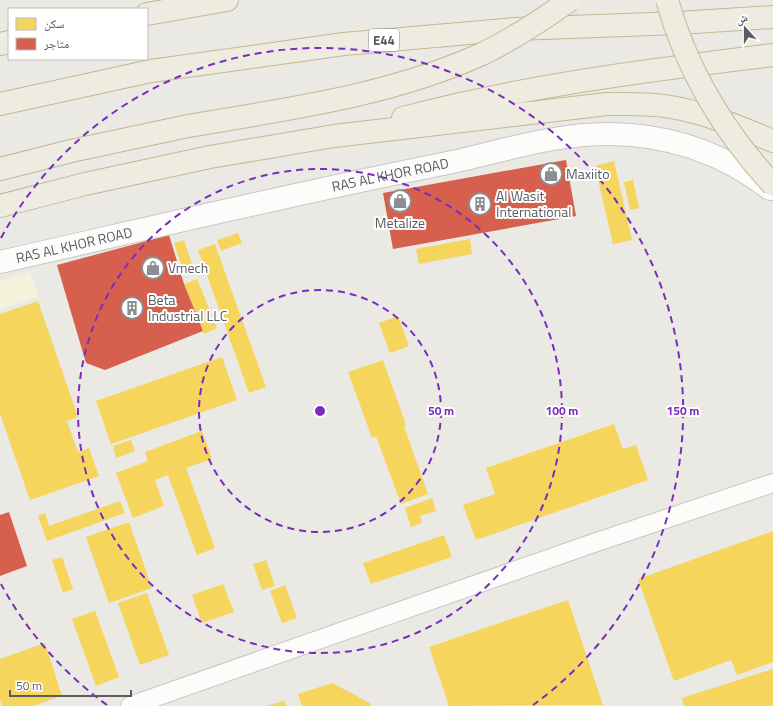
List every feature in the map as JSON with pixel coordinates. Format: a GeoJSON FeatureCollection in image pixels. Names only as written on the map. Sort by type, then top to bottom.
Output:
{"type":"FeatureCollection","features":[{"type":"Feature","properties":{"kind":"highway"},"geometry":{"type":"LineString","coordinates":[[148,14],[226,0]]}},
{"type":"Feature","properties":{"kind":"highway"},"geometry":{"type":"LineString","coordinates":[[0,170],[129,138],[357,96],[406,82],[482,53],[528,29],[570,0]]}},
{"type":"Feature","properties":{"kind":"highway"},"geometry":{"type":"LineString","coordinates":[[667,0],[682,46],[707,98],[740,147],[773,185]]}},
{"type":"Feature","properties":{"kind":"highway","name":"E44"},"geometry":{"type":"LineString","coordinates":[[0,104],[151,71],[344,44],[515,29],[679,23],[773,17]]}},
{"type":"Feature","properties":{"kind":"highway"},"geometry":{"type":"LineString","coordinates":[[334,136],[452,105],[489,97],[666,68],[773,55]]}},
{"type":"Feature","properties":{"kind":"highway"},"geometry":{"type":"LineString","coordinates":[[0,206],[148,170],[210,157],[334,136],[607,104],[640,104],[671,107],[698,113],[773,141]]}},
{"type":"Feature","properties":{"kind":"street","name":"RAS AL KHOR ROAD"},"geometry":{"type":"LineString","coordinates":[[0,262],[336,185],[459,160],[534,142],[583,134],[632,135],[688,146],[725,159],[773,191]]}},
{"type":"Feature","properties":{"kind":"street"},"geometry":{"type":"LineString","coordinates":[[130,706],[588,545],[773,484]]}},
{"type":"Feature","properties":{"kind":"shaded area"},"geometry":{"type":"Polygon","coordinates":[[[30,272],[39,296],[0,310],[0,281],[30,272]]]}},
{"type":"Feature","properties":{"kind":"building: سكن"},"geometry":{"type":"Polygon","coordinates":[[[614,161],[632,240],[613,244],[595,166],[614,161]]]}},
{"type":"Feature","properties":{"kind":"building: سكن"},"geometry":{"type":"Polygon","coordinates":[[[633,180],[639,208],[630,210],[624,182],[633,180]]]}},
{"type":"Feature","properties":{"kind":"building: سكن"},"geometry":{"type":"Polygon","coordinates":[[[238,233],[242,243],[221,251],[217,240],[238,233]]]}},
{"type":"Feature","properties":{"kind":"building: سكن"},"geometry":{"type":"Polygon","coordinates":[[[470,239],[472,254],[419,264],[416,249],[470,239]]]}},
{"type":"Feature","properties":{"kind":"building: سكن"},"geometry":{"type":"Polygon","coordinates":[[[184,240],[194,270],[184,273],[174,243],[184,240]]]}},
{"type":"Feature","properties":{"kind":"building: سكن"},"geometry":{"type":"Polygon","coordinates":[[[215,244],[266,387],[249,393],[198,250],[215,244]]]}},
{"type":"Feature","properties":{"kind":"building: سكن"},"geometry":{"type":"Polygon","coordinates":[[[197,279],[217,328],[204,334],[184,284],[197,279]]]}},
{"type":"Feature","properties":{"kind":"building: سكن"},"geometry":{"type":"Polygon","coordinates":[[[38,301],[78,417],[67,421],[78,452],[89,448],[99,476],[30,500],[0,414],[0,314],[38,301]]]}},
{"type":"Feature","properties":{"kind":"building: سكن"},"geometry":{"type":"Polygon","coordinates":[[[398,316],[409,346],[390,353],[379,323],[398,316]]]}},
{"type":"Feature","properties":{"kind":"building: سكن"},"geometry":{"type":"Polygon","coordinates":[[[222,357],[237,400],[111,444],[96,401],[222,357]]]}},
{"type":"Feature","properties":{"kind":"building: سكن"},"geometry":{"type":"Polygon","coordinates":[[[383,360],[428,494],[401,504],[376,436],[372,438],[348,372],[383,360]]]}},
{"type":"Feature","properties":{"kind":"building: سكن"},"geometry":{"type":"Polygon","coordinates":[[[614,424],[623,449],[636,445],[648,480],[476,540],[463,505],[495,494],[486,468],[614,424]]]}},
{"type":"Feature","properties":{"kind":"building: سكن"},"geometry":{"type":"Polygon","coordinates":[[[202,431],[212,459],[186,468],[215,548],[197,555],[168,475],[155,480],[164,506],[133,518],[116,473],[148,461],[145,452],[202,431]]]}},
{"type":"Feature","properties":{"kind":"building: سكن"},"geometry":{"type":"Polygon","coordinates":[[[131,440],[135,451],[116,458],[113,446],[131,440]]]}},
{"type":"Feature","properties":{"kind":"building: سكن"},"geometry":{"type":"Polygon","coordinates":[[[432,498],[436,511],[420,516],[422,523],[411,527],[405,508],[432,498]]]}},
{"type":"Feature","properties":{"kind":"building: سكن"},"geometry":{"type":"Polygon","coordinates":[[[120,501],[125,513],[47,541],[38,516],[45,513],[49,526],[120,501]]]}},
{"type":"Feature","properties":{"kind":"building: سكن"},"geometry":{"type":"Polygon","coordinates":[[[129,522],[152,588],[109,603],[86,537],[129,522]]]}},
{"type":"Feature","properties":{"kind":"building: سكن"},"geometry":{"type":"Polygon","coordinates":[[[773,531],[773,662],[737,675],[731,660],[674,681],[638,579],[773,531]]]}},
{"type":"Feature","properties":{"kind":"building: سكن"},"geometry":{"type":"Polygon","coordinates":[[[444,535],[452,557],[371,584],[363,563],[444,535]]]}},
{"type":"Feature","properties":{"kind":"building: سكن"},"geometry":{"type":"Polygon","coordinates":[[[62,557],[73,589],[63,593],[52,560],[62,557]]]}},
{"type":"Feature","properties":{"kind":"building: سكن"},"geometry":{"type":"Polygon","coordinates":[[[266,560],[275,586],[262,590],[253,564],[266,560]]]}},
{"type":"Feature","properties":{"kind":"building: سكن"},"geometry":{"type":"Polygon","coordinates":[[[223,584],[234,612],[202,623],[192,595],[223,584]]]}},
{"type":"Feature","properties":{"kind":"building: سكن"},"geometry":{"type":"Polygon","coordinates":[[[285,585],[297,618],[282,623],[270,591],[285,585]]]}},
{"type":"Feature","properties":{"kind":"building: سكن"},"geometry":{"type":"Polygon","coordinates":[[[147,593],[169,655],[140,665],[118,603],[147,593]]]}},
{"type":"Feature","properties":{"kind":"building: سكن"},"geometry":{"type":"Polygon","coordinates":[[[568,600],[603,705],[449,706],[429,647],[568,600]]]}},
{"type":"Feature","properties":{"kind":"building: سكن"},"geometry":{"type":"Polygon","coordinates":[[[95,611],[119,677],[96,686],[72,619],[95,611]]]}},
{"type":"Feature","properties":{"kind":"building: سكن"},"geometry":{"type":"Polygon","coordinates":[[[45,643],[62,696],[33,706],[2,706],[0,700],[0,659],[45,643]]]}},
{"type":"Feature","properties":{"kind":"building: سكن"},"geometry":{"type":"Polygon","coordinates":[[[773,669],[773,706],[684,706],[682,698],[773,669]]]}},
{"type":"Feature","properties":{"kind":"building: سكن"},"geometry":{"type":"Polygon","coordinates":[[[332,683],[370,703],[371,706],[302,706],[298,694],[332,683]]]}},
{"type":"Feature","properties":{"kind":"building: سكن"},"geometry":{"type":"Polygon","coordinates":[[[284,701],[286,706],[266,706],[284,701]]]}},
{"type":"Feature","properties":{"kind":"building: متاجر","name":"Al Wasit International"},"geometry":{"type":"Polygon","coordinates":[[[566,160],[576,216],[393,249],[383,193],[566,160]]]}},
{"type":"Feature","properties":{"kind":"building: متاجر","name":"Beta Industrial LLC"},"geometry":{"type":"Polygon","coordinates":[[[169,235],[184,284],[203,331],[105,370],[86,363],[57,265],[169,235]]]}},
{"type":"Feature","properties":{"kind":"building: متاجر"},"geometry":{"type":"Polygon","coordinates":[[[9,512],[27,566],[0,576],[0,515],[9,512]]]}},
{"type":"Feature","properties":{"kind":"place","name":"Maxiito"},"geometry":{"type":"Point","coordinates":[551,174]}},
{"type":"Feature","properties":{"kind":"place","name":"Metalize"},"geometry":{"type":"Point","coordinates":[400,201]}},
{"type":"Feature","properties":{"kind":"place","name":"Al Wasit International"},"geometry":{"type":"Point","coordinates":[480,204]}},
{"type":"Feature","properties":{"kind":"place","name":"Vmech"},"geometry":{"type":"Point","coordinates":[153,268]}},
{"type":"Feature","properties":{"kind":"place","name":"Beta Industrial LLC"},"geometry":{"type":"Point","coordinates":[132,308]}}]}
